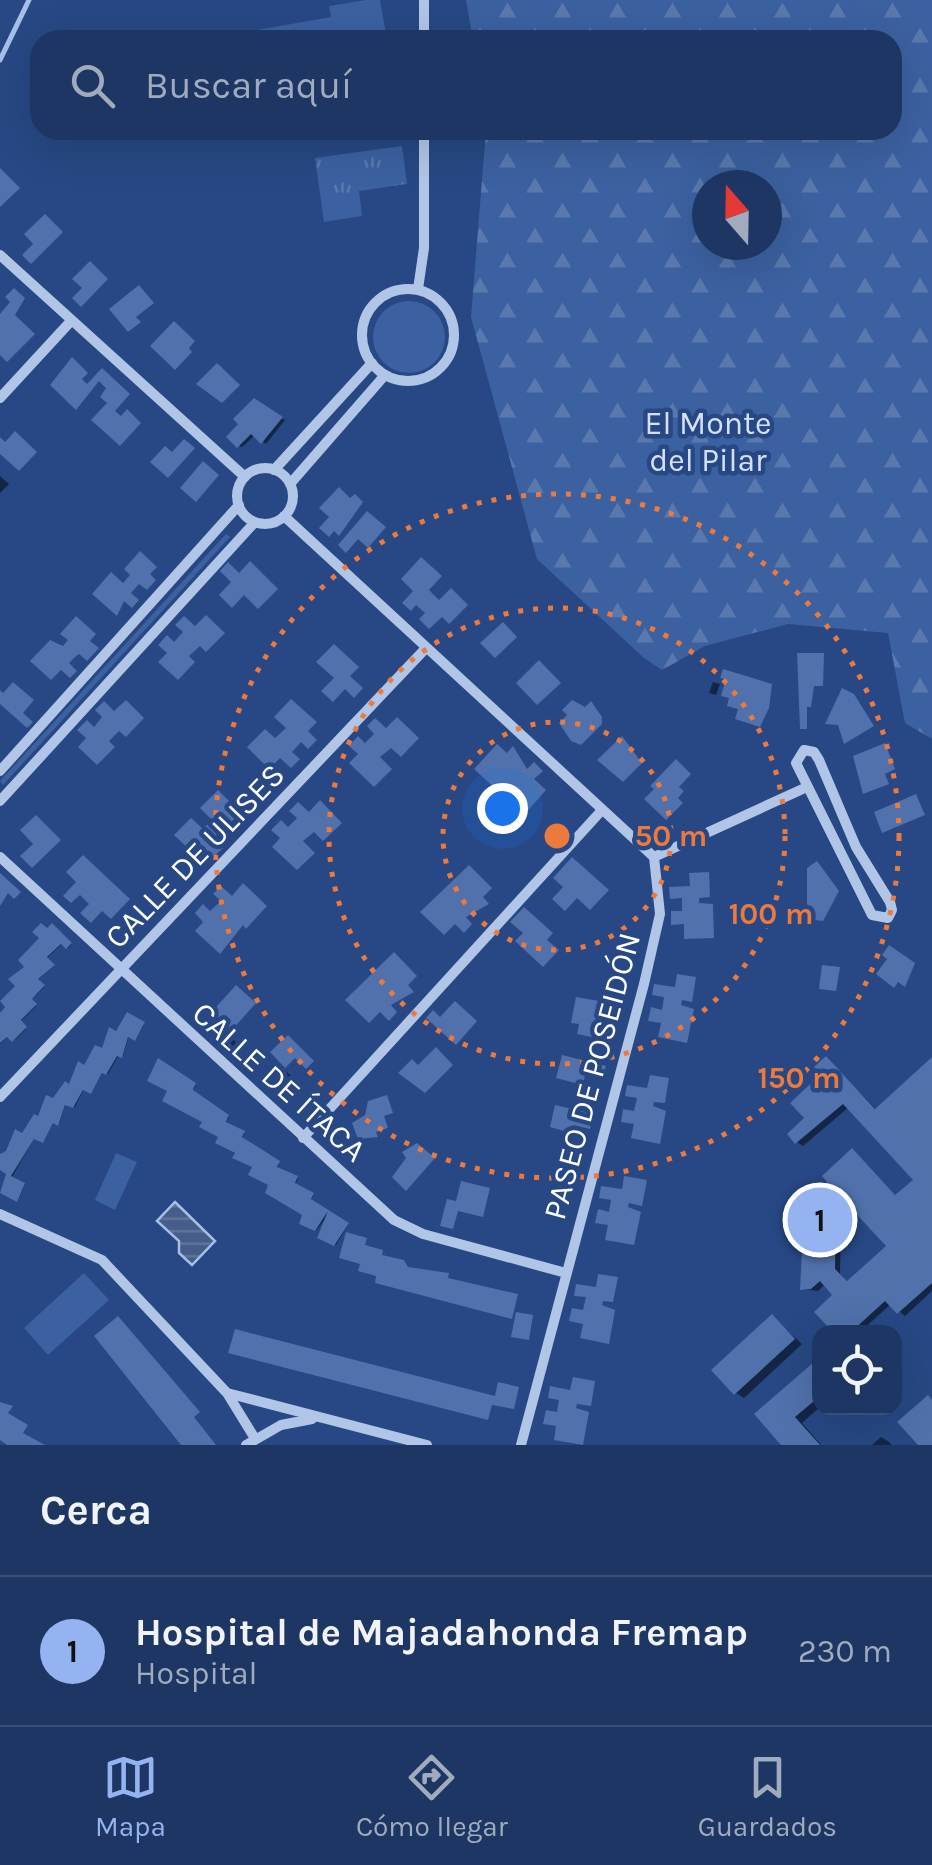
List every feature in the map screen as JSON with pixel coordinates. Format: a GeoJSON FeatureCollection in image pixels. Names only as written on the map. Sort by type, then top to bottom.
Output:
{"type":"FeatureCollection","features":[{"type":"Feature","properties":{"kind":"street"},"geometry":{"type":"LineString","coordinates":[[424,0],[424,30]]}},
{"type":"Feature","properties":{"kind":"street"},"geometry":{"type":"LineString","coordinates":[[418,290],[424,248],[424,140]]}},
{"type":"Feature","properties":{"kind":"street"},"geometry":{"type":"LineString","coordinates":[[0,255],[245,477]]}},
{"type":"Feature","properties":{"kind":"street"},"geometry":{"type":"LineString","coordinates":[[418,290],[432,294],[451,314],[455,342],[450,356],[442,367],[415,381],[385,375],[372,363],[362,337],[369,310],[390,292],[418,290]]}},
{"type":"Feature","properties":{"kind":"street"},"geometry":{"type":"LineString","coordinates":[[0,398],[71,320]]}},
{"type":"Feature","properties":{"kind":"street"},"geometry":{"type":"LineString","coordinates":[[274,470],[372,363]]}},
{"type":"Feature","properties":{"kind":"street"},"geometry":{"type":"LineString","coordinates":[[290,484],[385,375]]}},
{"type":"Feature","properties":{"kind":"street"},"geometry":{"type":"LineString","coordinates":[[258,469],[274,470],[290,484],[292,501],[284,516],[270,523],[254,522],[239,505],[238,490],[245,477],[258,469]]}},
{"type":"Feature","properties":{"kind":"street"},"geometry":{"type":"LineString","coordinates":[[0,772],[239,505]]}},
{"type":"Feature","properties":{"kind":"street"},"geometry":{"type":"LineString","coordinates":[[284,516],[654,857],[806,786]]}},
{"type":"Feature","properties":{"kind":"street"},"geometry":{"type":"LineString","coordinates":[[0,801],[254,522]]}},
{"type":"Feature","properties":{"kind":"street","name":"CALLE DE ULISES"},"geometry":{"type":"LineString","coordinates":[[0,1097],[426,648]]}},
{"type":"Feature","properties":{"kind":"street"},"geometry":{"type":"LineString","coordinates":[[804,750],[814,752],[819,760],[856,848],[890,902],[888,918],[872,914],[806,786],[796,763],[804,750]]}},
{"type":"Feature","properties":{"kind":"street"},"geometry":{"type":"LineString","coordinates":[[303,1138],[602,810]]}},
{"type":"Feature","properties":{"kind":"street","name":"CALLE DE ÍTACA"},"geometry":{"type":"LineString","coordinates":[[0,857],[394,1220],[423,1234],[566,1273]]}},
{"type":"Feature","properties":{"kind":"street","name":"PASEO DE POSEIDÓN"},"geometry":{"type":"LineString","coordinates":[[520,1445],[660,914],[654,857]]}},
{"type":"Feature","properties":{"kind":"street"},"geometry":{"type":"LineString","coordinates":[[0,1214],[102,1260],[227,1394],[250,1441],[281,1425],[318,1418]]}},
{"type":"Feature","properties":{"kind":"street"},"geometry":{"type":"LineString","coordinates":[[227,1394],[427,1445]]}},
{"type":"Feature","properties":{"kind":"green space"},"geometry":{"type":"Polygon","coordinates":[[[380,0],[385,30],[257,30],[331,17],[329,6],[380,0]]]}},
{"type":"Feature","properties":{"kind":"green space","name":"El Monte del Pilar"},"geometry":{"type":"Polygon","coordinates":[[[466,0],[932,0],[932,739],[905,723],[888,633],[788,624],[705,646],[662,670],[537,559],[471,317],[485,140],[902,140],[902,30],[471,30],[466,0]]]}},
{"type":"Feature","properties":{"kind":"green space"},"geometry":{"type":"Polygon","coordinates":[[[402,146],[407,184],[359,191],[362,216],[324,222],[315,158],[402,146]]]}},
{"type":"Feature","properties":{"kind":"green space"},"geometry":{"type":"Polygon","coordinates":[[[409,301],[434,312],[445,337],[434,362],[409,373],[384,362],[373,337],[384,312],[409,301]]]}},
{"type":"Feature","properties":{"kind":"green space"},"geometry":{"type":"Polygon","coordinates":[[[226,534],[230,537],[3,785],[0,781],[226,534]]]}},
{"type":"Feature","properties":{"kind":"green space"},"geometry":{"type":"Polygon","coordinates":[[[116,1153],[137,1162],[115,1210],[95,1200],[116,1153]]]}},
{"type":"Feature","properties":{"kind":"green space"},"geometry":{"type":"Polygon","coordinates":[[[84,1273],[109,1300],[48,1355],[24,1328],[84,1273]]]}},
{"type":"Feature","properties":{"kind":"shaded area"},"geometry":{"type":"Polygon","coordinates":[[[175,1202],[215,1241],[192,1265],[179,1253],[179,1241],[157,1221],[175,1202]]]}},
{"type":"Feature","properties":{"kind":"building"},"geometry":{"type":"Polygon","coordinates":[[[0,168],[20,188],[0,207],[0,168]]]}},
{"type":"Feature","properties":{"kind":"building"},"geometry":{"type":"Polygon","coordinates":[[[45,214],[63,232],[31,264],[22,255],[33,244],[24,234],[45,214]]]}},
{"type":"Feature","properties":{"kind":"building"},"geometry":{"type":"Polygon","coordinates":[[[90,261],[108,279],[81,307],[72,298],[82,288],[72,279],[90,261]]]}},
{"type":"Feature","properties":{"kind":"building"},"geometry":{"type":"Polygon","coordinates":[[[139,285],[154,303],[136,317],[141,322],[128,332],[109,309],[139,285]]]}},
{"type":"Feature","properties":{"kind":"building"},"geometry":{"type":"Polygon","coordinates":[[[14,288],[25,298],[15,315],[35,334],[7,362],[0,355],[0,314],[10,302],[5,297],[14,288]]]}},
{"type":"Feature","properties":{"kind":"building"},"geometry":{"type":"Polygon","coordinates":[[[174,321],[195,341],[189,348],[192,352],[175,370],[150,346],[174,321]]]}},
{"type":"Feature","properties":{"kind":"building"},"geometry":{"type":"Polygon","coordinates":[[[72,357],[88,373],[82,379],[87,384],[102,368],[130,394],[115,411],[121,416],[127,409],[141,423],[120,446],[91,420],[107,403],[100,397],[106,388],[99,381],[76,410],[50,385],[72,357]]]}},
{"type":"Feature","properties":{"kind":"building"},"geometry":{"type":"Polygon","coordinates":[[[217,363],[240,385],[222,403],[196,384],[217,363]]]}},
{"type":"Feature","properties":{"kind":"building"},"geometry":{"type":"Polygon","coordinates":[[[254,398],[283,417],[261,444],[251,434],[237,448],[226,437],[238,424],[233,419],[254,398]]]}},
{"type":"Feature","properties":{"kind":"building"},"geometry":{"type":"Polygon","coordinates":[[[15,431],[37,452],[19,471],[0,454],[0,437],[5,442],[15,431]]]}},
{"type":"Feature","properties":{"kind":"building"},"geometry":{"type":"Polygon","coordinates":[[[184,439],[195,448],[168,478],[150,462],[165,446],[172,452],[184,439]]]}},
{"type":"Feature","properties":{"kind":"building"},"geometry":{"type":"Polygon","coordinates":[[[203,461],[219,475],[196,502],[180,488],[203,461]]]}},
{"type":"Feature","properties":{"kind":"building"},"geometry":{"type":"Polygon","coordinates":[[[339,487],[350,498],[355,494],[363,502],[339,536],[334,531],[329,537],[319,528],[329,517],[319,508],[339,487]]]}},
{"type":"Feature","properties":{"kind":"building"},"geometry":{"type":"Polygon","coordinates":[[[367,511],[386,527],[368,548],[358,539],[346,553],[338,545],[367,511]]]}},
{"type":"Feature","properties":{"kind":"building"},"geometry":{"type":"Polygon","coordinates":[[[140,551],[157,567],[150,574],[156,580],[147,590],[139,584],[131,593],[139,600],[132,608],[124,601],[117,616],[92,594],[111,572],[123,583],[130,575],[124,569],[140,551]]]}},
{"type":"Feature","properties":{"kind":"building"},"geometry":{"type":"Polygon","coordinates":[[[421,557],[442,576],[429,590],[439,600],[451,588],[468,605],[449,624],[442,617],[429,629],[419,619],[425,613],[416,605],[411,611],[402,603],[413,591],[401,579],[421,557]]]}},
{"type":"Feature","properties":{"kind":"building"},"geometry":{"type":"Polygon","coordinates":[[[250,561],[278,589],[258,609],[244,595],[232,608],[219,595],[231,582],[220,571],[228,562],[239,573],[250,561]]]}},
{"type":"Feature","properties":{"kind":"building"},"geometry":{"type":"Polygon","coordinates":[[[206,615],[225,633],[206,652],[200,646],[189,656],[195,662],[178,680],[158,662],[167,653],[158,645],[167,635],[174,642],[183,632],[175,625],[184,616],[195,626],[206,615]]]}},
{"type":"Feature","properties":{"kind":"building"},"geometry":{"type":"Polygon","coordinates":[[[76,616],[96,634],[90,641],[99,648],[87,661],[79,654],[69,663],[77,671],[70,678],[61,670],[51,680],[30,661],[50,640],[63,646],[68,640],[60,634],[76,616]]]}},
{"type":"Feature","properties":{"kind":"building"},"geometry":{"type":"Polygon","coordinates":[[[503,622],[517,637],[495,658],[480,643],[503,622]]]}},
{"type":"Feature","properties":{"kind":"building"},"geometry":{"type":"Polygon","coordinates":[[[334,644],[359,667],[350,676],[363,688],[354,698],[345,689],[333,702],[321,691],[334,678],[316,662],[334,644]]]}},
{"type":"Feature","properties":{"kind":"building"},"geometry":{"type":"Polygon","coordinates":[[[797,653],[824,653],[823,686],[814,686],[811,707],[807,707],[807,729],[800,729],[797,653]]]}},
{"type":"Feature","properties":{"kind":"building"},"geometry":{"type":"Polygon","coordinates":[[[539,660],[561,683],[537,705],[516,683],[539,660]]]}},
{"type":"Feature","properties":{"kind":"building"},"geometry":{"type":"Polygon","coordinates":[[[723,669],[772,684],[769,708],[760,727],[735,719],[738,709],[727,706],[729,698],[721,696],[726,679],[720,678],[723,669]]]}},
{"type":"Feature","properties":{"kind":"building"},"geometry":{"type":"Polygon","coordinates":[[[13,682],[34,700],[23,713],[33,722],[27,728],[0,704],[0,690],[3,693],[13,682]]]}},
{"type":"Feature","properties":{"kind":"building"},"geometry":{"type":"Polygon","coordinates":[[[842,688],[854,694],[874,726],[844,744],[838,725],[825,724],[842,688]]]}},
{"type":"Feature","properties":{"kind":"building"},"geometry":{"type":"Polygon","coordinates":[[[291,699],[317,722],[308,731],[317,740],[308,749],[301,742],[292,752],[300,759],[291,768],[280,758],[269,769],[247,747],[265,729],[275,738],[286,728],[274,717],[291,699]]]}},
{"type":"Feature","properties":{"kind":"building"},"geometry":{"type":"Polygon","coordinates":[[[126,700],[144,718],[126,737],[119,731],[109,741],[115,747],[97,765],[78,747],[86,738],[77,730],[87,720],[94,727],[102,717],[95,710],[104,701],[114,711],[126,700]]]}},
{"type":"Feature","properties":{"kind":"building"},"geometry":{"type":"Polygon","coordinates":[[[572,700],[585,707],[591,701],[602,717],[602,724],[581,745],[571,741],[559,723],[567,715],[562,710],[572,700]]]}},
{"type":"Feature","properties":{"kind":"building"},"geometry":{"type":"Polygon","coordinates":[[[397,717],[419,738],[401,757],[391,748],[380,757],[392,769],[374,787],[349,763],[358,754],[349,746],[358,736],[365,743],[374,734],[367,726],[375,718],[386,728],[397,717]]]}},
{"type":"Feature","properties":{"kind":"building"},"geometry":{"type":"Polygon","coordinates":[[[622,736],[642,763],[623,782],[597,760],[622,736]]]}},
{"type":"Feature","properties":{"kind":"building"},"geometry":{"type":"Polygon","coordinates":[[[885,743],[895,769],[885,774],[889,784],[863,794],[853,756],[885,743]]]}},
{"type":"Feature","properties":{"kind":"building"},"geometry":{"type":"Polygon","coordinates":[[[497,744],[507,753],[513,746],[527,769],[534,762],[543,771],[534,779],[546,790],[524,815],[474,769],[497,744]]]}},
{"type":"Feature","properties":{"kind":"building"},"geometry":{"type":"Polygon","coordinates":[[[676,759],[691,774],[679,787],[684,791],[678,798],[683,803],[666,820],[644,799],[654,789],[650,786],[676,759]]]}},
{"type":"Feature","properties":{"kind":"building"},"geometry":{"type":"Polygon","coordinates":[[[218,790],[241,813],[231,822],[237,828],[229,835],[223,829],[213,838],[223,848],[212,858],[199,846],[193,853],[174,835],[191,818],[203,829],[212,820],[200,808],[218,790]]]}},
{"type":"Feature","properties":{"kind":"building"},"geometry":{"type":"Polygon","coordinates":[[[916,794],[925,815],[882,833],[874,812],[916,794]]]}},
{"type":"Feature","properties":{"kind":"building"},"geometry":{"type":"Polygon","coordinates":[[[320,800],[342,823],[323,841],[314,832],[303,841],[315,853],[297,870],[272,847],[280,838],[271,830],[281,820],[288,827],[297,818],[289,811],[298,802],[309,812],[320,800]]]}},
{"type":"Feature","properties":{"kind":"building"},"geometry":{"type":"Polygon","coordinates":[[[36,815],[61,840],[32,868],[20,856],[33,844],[20,830],[36,815]]]}},
{"type":"Feature","properties":{"kind":"building"},"geometry":{"type":"Polygon","coordinates":[[[83,855],[130,899],[111,919],[102,911],[91,923],[80,913],[89,904],[80,895],[71,903],[63,896],[76,882],[66,872],[83,855]]]}},
{"type":"Feature","properties":{"kind":"building"},"geometry":{"type":"Polygon","coordinates":[[[572,857],[609,890],[590,910],[577,898],[565,911],[552,899],[563,887],[553,878],[572,857]]]}},
{"type":"Feature","properties":{"kind":"building"},"geometry":{"type":"Polygon","coordinates":[[[817,861],[839,891],[823,921],[807,919],[807,868],[817,861]]]}},
{"type":"Feature","properties":{"kind":"building"},"geometry":{"type":"Polygon","coordinates":[[[469,865],[492,888],[483,897],[489,904],[466,917],[472,924],[464,933],[455,924],[444,935],[420,912],[469,865]]]}},
{"type":"Feature","properties":{"kind":"building"},"geometry":{"type":"Polygon","coordinates":[[[709,872],[710,897],[699,898],[699,903],[713,904],[714,938],[684,939],[684,924],[671,925],[671,911],[682,911],[682,898],[670,899],[669,887],[690,886],[689,873],[709,872]]]}},
{"type":"Feature","properties":{"kind":"building"},"geometry":{"type":"Polygon","coordinates":[[[0,873],[21,892],[14,899],[8,893],[0,906],[0,873]]]}},
{"type":"Feature","properties":{"kind":"building"},"geometry":{"type":"Polygon","coordinates":[[[243,883],[267,906],[246,929],[243,925],[220,954],[195,931],[203,922],[195,913],[203,904],[210,911],[221,901],[213,894],[221,886],[232,896],[243,883]]]}},
{"type":"Feature","properties":{"kind":"building"},"geometry":{"type":"Polygon","coordinates":[[[524,907],[553,933],[547,940],[559,950],[543,967],[515,941],[523,933],[510,922],[524,907]]]}},
{"type":"Feature","properties":{"kind":"building"},"geometry":{"type":"Polygon","coordinates":[[[41,923],[47,928],[52,923],[72,943],[66,949],[61,944],[47,957],[55,965],[38,979],[45,985],[32,999],[37,1004],[21,1020],[27,1027],[12,1042],[7,1037],[0,1043],[0,1013],[5,1007],[0,1001],[15,986],[8,979],[24,967],[18,960],[39,938],[32,932],[41,923]]]}},
{"type":"Feature","properties":{"kind":"building"},"geometry":{"type":"Polygon","coordinates":[[[889,945],[915,963],[905,987],[898,982],[894,988],[876,974],[887,959],[882,955],[889,945]]]}},
{"type":"Feature","properties":{"kind":"building"},"geometry":{"type":"Polygon","coordinates":[[[394,952],[417,976],[408,985],[414,992],[391,1005],[397,1012],[389,1021],[380,1012],[369,1023],[345,1000],[394,952]]]}},
{"type":"Feature","properties":{"kind":"building"},"geometry":{"type":"Polygon","coordinates":[[[822,965],[840,967],[836,991],[819,989],[822,965]]]}},
{"type":"Feature","properties":{"kind":"building"},"geometry":{"type":"Polygon","coordinates":[[[677,974],[696,977],[692,1002],[682,1000],[681,1005],[694,1009],[687,1043],[658,1037],[661,1023],[648,1021],[651,1007],[662,1010],[664,997],[652,995],[654,984],[675,987],[677,974]]]}},
{"type":"Feature","properties":{"kind":"building"},"geometry":{"type":"Polygon","coordinates":[[[236,985],[256,1003],[232,1030],[219,1019],[209,1031],[201,1024],[236,985]]]}},
{"type":"Feature","properties":{"kind":"building"},"geometry":{"type":"Polygon","coordinates":[[[576,997],[599,1001],[596,1019],[617,1023],[614,1035],[603,1033],[602,1039],[577,1034],[579,1024],[571,1023],[576,997]]]}},
{"type":"Feature","properties":{"kind":"building"},"geometry":{"type":"Polygon","coordinates":[[[455,1001],[477,1021],[456,1045],[426,1018],[433,1010],[440,1017],[455,1001]]]}},
{"type":"Feature","properties":{"kind":"building"},"geometry":{"type":"Polygon","coordinates":[[[127,1012],[145,1022],[135,1041],[128,1037],[122,1058],[117,1056],[106,1075],[102,1073],[91,1094],[83,1090],[73,1108],[65,1105],[58,1126],[53,1123],[43,1143],[34,1139],[11,1176],[25,1183],[17,1202],[0,1193],[6,1174],[0,1170],[0,1154],[6,1151],[15,1129],[22,1133],[34,1114],[38,1116],[46,1095],[53,1098],[65,1081],[69,1084],[78,1061],[84,1065],[95,1045],[102,1048],[109,1027],[116,1031],[127,1012]]]}},
{"type":"Feature","properties":{"kind":"building"},"geometry":{"type":"Polygon","coordinates":[[[288,1035],[314,1061],[306,1069],[295,1058],[285,1068],[270,1052],[288,1035]]]}},
{"type":"Feature","properties":{"kind":"building"},"geometry":{"type":"Polygon","coordinates":[[[436,1047],[453,1065],[425,1093],[398,1073],[412,1059],[418,1065],[436,1047]]]}},
{"type":"Feature","properties":{"kind":"building"},"geometry":{"type":"Polygon","coordinates":[[[562,1055],[606,1066],[602,1080],[585,1075],[583,1085],[556,1078],[562,1055]]]}},
{"type":"Feature","properties":{"kind":"building"},"geometry":{"type":"Polygon","coordinates":[[[826,1056],[875,1109],[932,1057],[932,1283],[897,1314],[885,1301],[859,1325],[826,1325],[814,1312],[832,1295],[820,1281],[811,1289],[800,1290],[805,1191],[815,1190],[822,1197],[832,1188],[822,1176],[852,1148],[895,1195],[913,1180],[843,1104],[795,1144],[787,1134],[804,1118],[790,1103],[821,1074],[814,1067],[826,1056]],[[846,1203],[836,1212],[835,1269],[847,1281],[886,1246],[846,1203]]]}},
{"type":"Feature","properties":{"kind":"building"},"geometry":{"type":"Polygon","coordinates":[[[158,1058],[196,1083],[193,1090],[229,1115],[226,1122],[245,1131],[242,1137],[280,1161],[277,1167],[298,1176],[295,1183],[314,1193],[311,1199],[349,1223],[334,1246],[317,1238],[328,1211],[315,1231],[299,1224],[302,1215],[265,1193],[268,1185],[248,1175],[252,1167],[232,1158],[235,1153],[215,1143],[218,1137],[199,1127],[202,1122],[162,1101],[167,1091],[147,1081],[158,1058]]]}},
{"type":"Feature","properties":{"kind":"building"},"geometry":{"type":"Polygon","coordinates":[[[650,1075],[669,1078],[665,1103],[654,1102],[653,1106],[666,1111],[660,1144],[631,1138],[634,1124],[621,1122],[623,1109],[634,1111],[637,1098],[625,1096],[627,1085],[647,1088],[650,1075]]]}},
{"type":"Feature","properties":{"kind":"building"},"geometry":{"type":"Polygon","coordinates":[[[387,1095],[393,1113],[384,1116],[388,1128],[376,1132],[378,1137],[358,1139],[352,1123],[365,1115],[368,1101],[387,1095]]]}},
{"type":"Feature","properties":{"kind":"building"},"geometry":{"type":"Polygon","coordinates":[[[555,1105],[594,1114],[590,1129],[573,1125],[571,1133],[550,1127],[555,1105]]]}},
{"type":"Feature","properties":{"kind":"building"},"geometry":{"type":"Polygon","coordinates":[[[417,1143],[435,1158],[406,1191],[392,1177],[406,1158],[402,1152],[417,1143]]]}},
{"type":"Feature","properties":{"kind":"building"},"geometry":{"type":"Polygon","coordinates":[[[624,1176],[647,1180],[642,1206],[629,1203],[628,1207],[641,1212],[634,1245],[605,1240],[608,1225],[595,1223],[598,1209],[609,1212],[611,1200],[599,1198],[601,1186],[622,1189],[624,1176]]]}},
{"type":"Feature","properties":{"kind":"building"},"geometry":{"type":"Polygon","coordinates":[[[461,1181],[490,1188],[483,1217],[458,1211],[453,1229],[440,1226],[447,1199],[456,1201],[461,1181]]]}},
{"type":"Feature","properties":{"kind":"building"},"geometry":{"type":"Polygon","coordinates":[[[346,1232],[367,1238],[365,1245],[383,1250],[382,1255],[404,1260],[408,1267],[449,1273],[448,1278],[518,1294],[512,1319],[375,1283],[376,1276],[358,1271],[360,1264],[339,1258],[346,1232]]]}},
{"type":"Feature","properties":{"kind":"building"},"geometry":{"type":"Polygon","coordinates":[[[598,1274],[618,1277],[613,1302],[603,1301],[602,1305],[615,1310],[609,1344],[580,1338],[583,1324],[569,1321],[572,1308],[583,1310],[586,1297],[574,1296],[576,1284],[596,1287],[598,1274]]]}},
{"type":"Feature","properties":{"kind":"building"},"geometry":{"type":"Polygon","coordinates":[[[516,1312],[533,1315],[529,1340],[511,1337],[516,1312]]]}},
{"type":"Feature","properties":{"kind":"building"},"geometry":{"type":"Polygon","coordinates":[[[772,1314],[795,1339],[734,1395],[711,1370],[772,1314]]]}},
{"type":"Feature","properties":{"kind":"building"},"geometry":{"type":"Polygon","coordinates":[[[118,1316],[200,1412],[194,1417],[216,1445],[181,1445],[94,1336],[118,1316]]]}},
{"type":"Feature","properties":{"kind":"building"},"geometry":{"type":"Polygon","coordinates":[[[235,1329],[495,1396],[498,1382],[519,1387],[514,1409],[492,1405],[488,1420],[228,1353],[235,1329]]]}},
{"type":"Feature","properties":{"kind":"building"},"geometry":{"type":"Polygon","coordinates":[[[812,1364],[812,1403],[795,1417],[820,1445],[781,1445],[754,1414],[812,1364]]]}},
{"type":"Feature","properties":{"kind":"building"},"geometry":{"type":"Polygon","coordinates":[[[573,1377],[595,1381],[591,1406],[577,1404],[576,1408],[589,1412],[583,1445],[554,1440],[556,1426],[543,1424],[546,1410],[557,1412],[559,1400],[548,1398],[550,1386],[570,1390],[573,1377]]]}},
{"type":"Feature","properties":{"kind":"building"},"geometry":{"type":"Polygon","coordinates":[[[928,1395],[932,1400],[932,1445],[918,1445],[897,1422],[928,1395]]]}},
{"type":"Feature","properties":{"kind":"building"},"geometry":{"type":"Polygon","coordinates":[[[0,1402],[13,1406],[8,1413],[28,1425],[23,1433],[45,1445],[7,1445],[0,1440],[0,1402]]]}},
{"type":"Feature","properties":{"kind":"waterway"},"geometry":{"type":"LineString","coordinates":[[0,60],[29,0]]}},
{"type":"Feature","properties":{"kind":"place","name":"Hospital de Majadahonda Fremap"},"geometry":{"type":"Point","coordinates":[820,1220]}}]}
